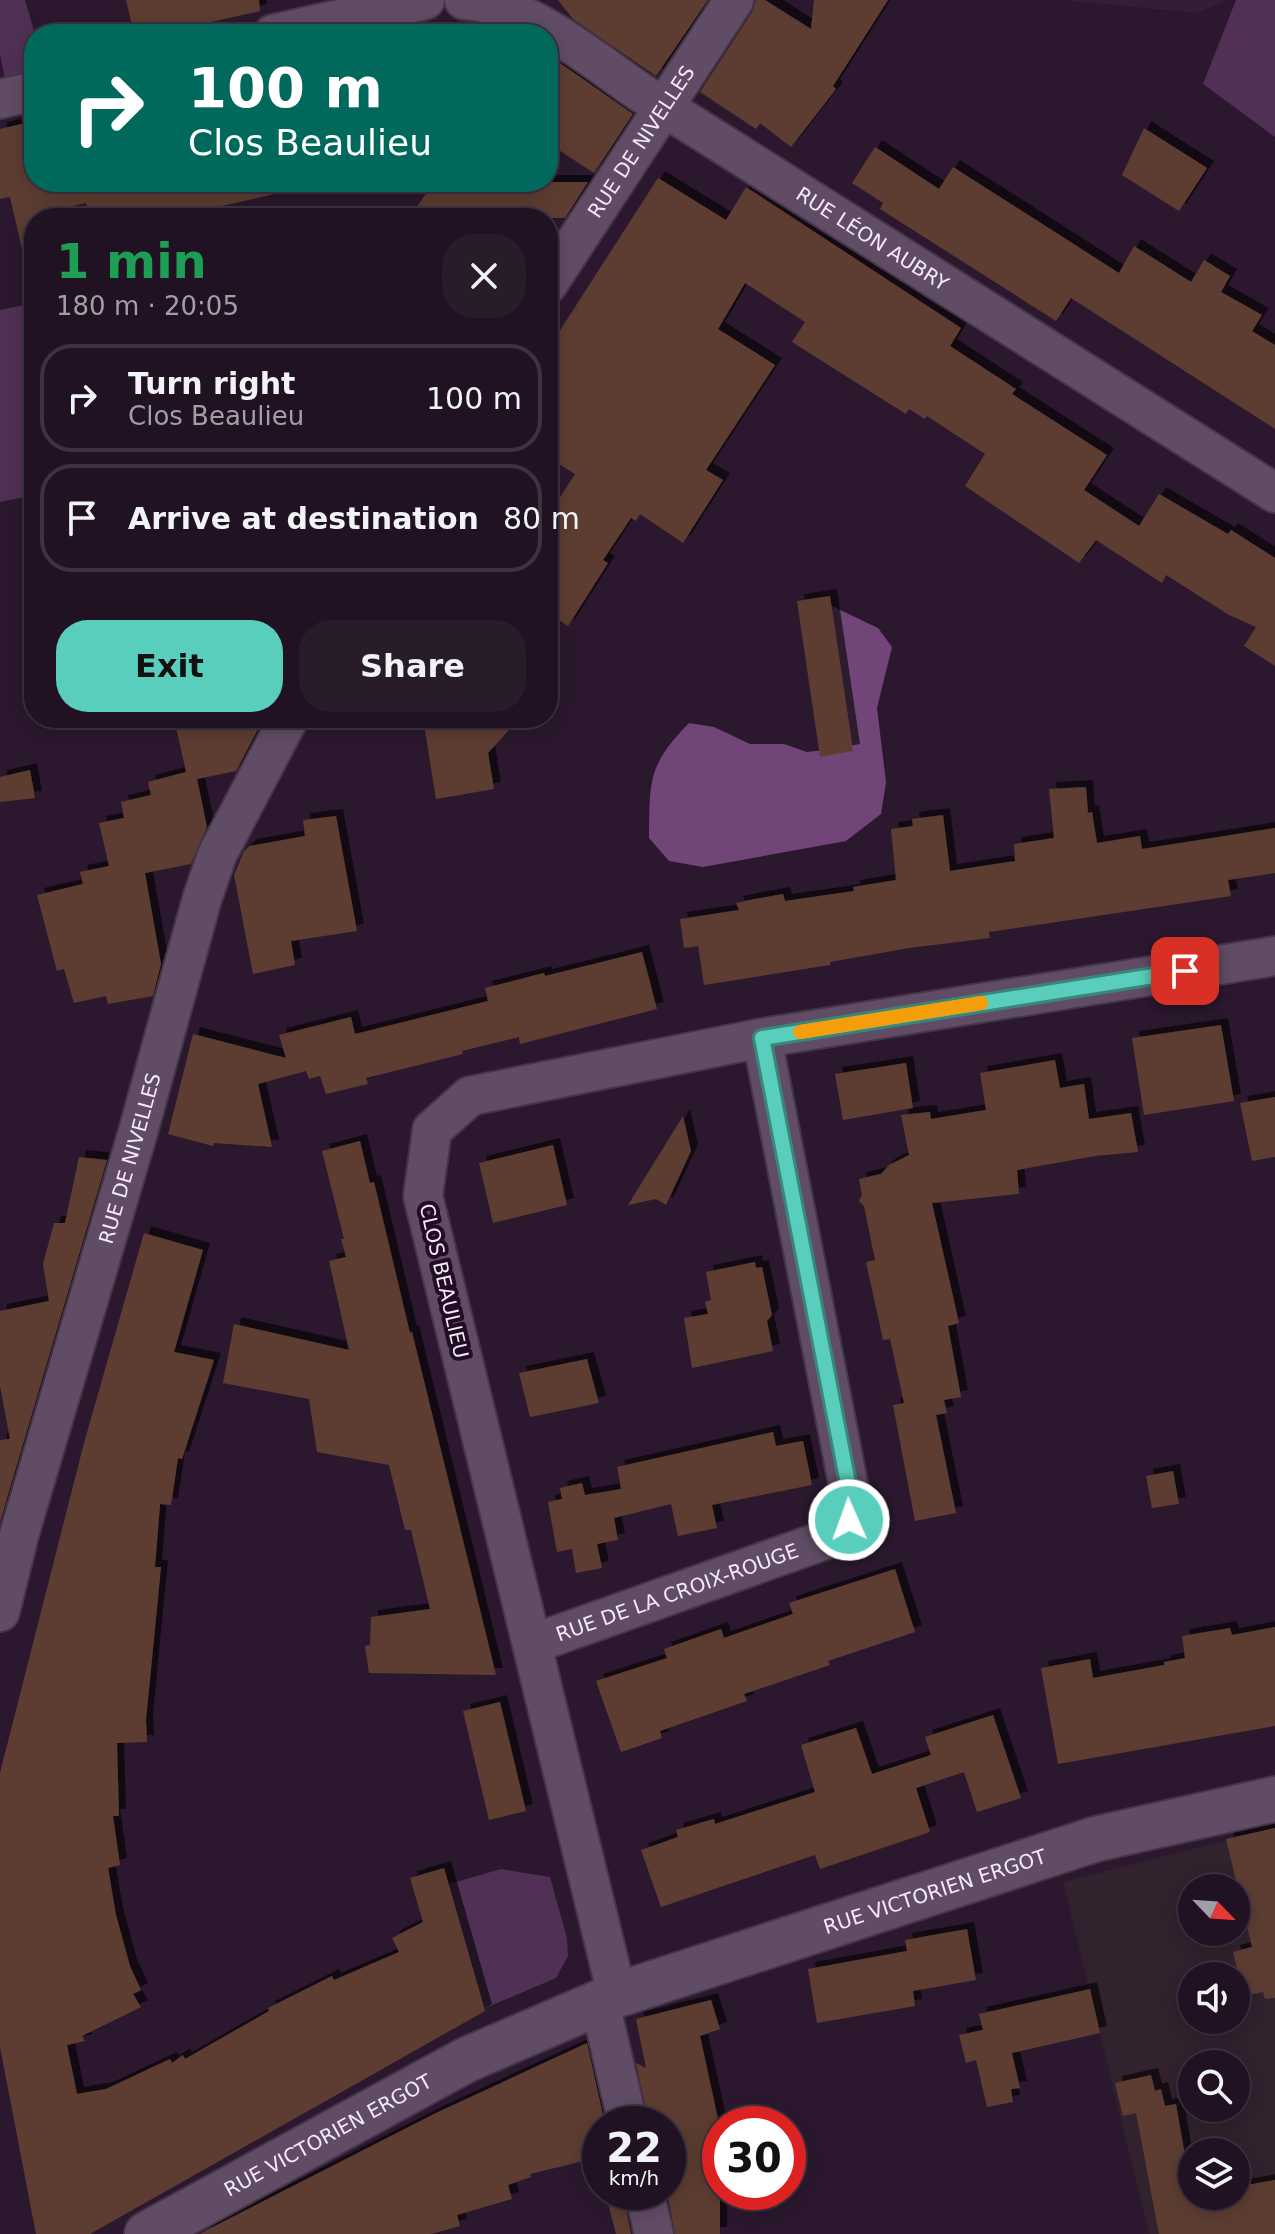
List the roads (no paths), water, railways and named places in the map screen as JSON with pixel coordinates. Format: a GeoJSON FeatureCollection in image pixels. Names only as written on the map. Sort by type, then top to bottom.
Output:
{"type":"FeatureCollection","features":[{"type":"Feature","properties":{"kind":"street"},"geometry":{"type":"LineString","coordinates":[[318,24],[425,0]]}},
{"type":"Feature","properties":{"kind":"street","name":"RUE LÉON AUBRY"},"geometry":{"type":"LineString","coordinates":[[464,0],[501,7],[536,24]]}},
{"type":"Feature","properties":{"kind":"street","name":"RUE DE NIVELLES"},"geometry":{"type":"LineString","coordinates":[[558,269],[734,0]]}},
{"type":"Feature","properties":{"kind":"street","name":"RUE LÉON AUBRY"},"geometry":{"type":"LineString","coordinates":[[558,36],[663,106],[1275,493]]}},
{"type":"Feature","properties":{"kind":"street"},"geometry":{"type":"LineString","coordinates":[[0,99],[24,93]]}},
{"type":"Feature","properties":{"kind":"street","name":"RUE DE NIVELLES"},"geometry":{"type":"LineString","coordinates":[[0,1612],[19,1535],[138,1132],[202,899],[217,855],[284,728]]}},
{"type":"Feature","properties":{"kind":"street","name":"CLOS BEAULIEU"},"geometry":{"type":"LineString","coordinates":[[608,1999],[532,1644],[423,1196],[432,1130],[470,1096],[762,1038],[1275,956]]}},
{"type":"Feature","properties":{"kind":"street","name":"RUE DE LA CROIX-ROUGE"},"geometry":{"type":"LineString","coordinates":[[532,1644],[839,1535],[849,1520],[852,1504],[762,1038]]}},
{"type":"Feature","properties":{"kind":"street","name":"RUE VICTORIEN ERGOT"},"geometry":{"type":"LineString","coordinates":[[147,2234],[466,2060],[608,1999],[1096,1839],[1275,1799]]}},
{"type":"Feature","properties":{"kind":"street"},"geometry":{"type":"LineString","coordinates":[[608,1999],[625,2106]]}},
{"type":"Feature","properties":{"kind":"street"},"geometry":{"type":"LineString","coordinates":[[648,2210],[654,2234]]}}]}
